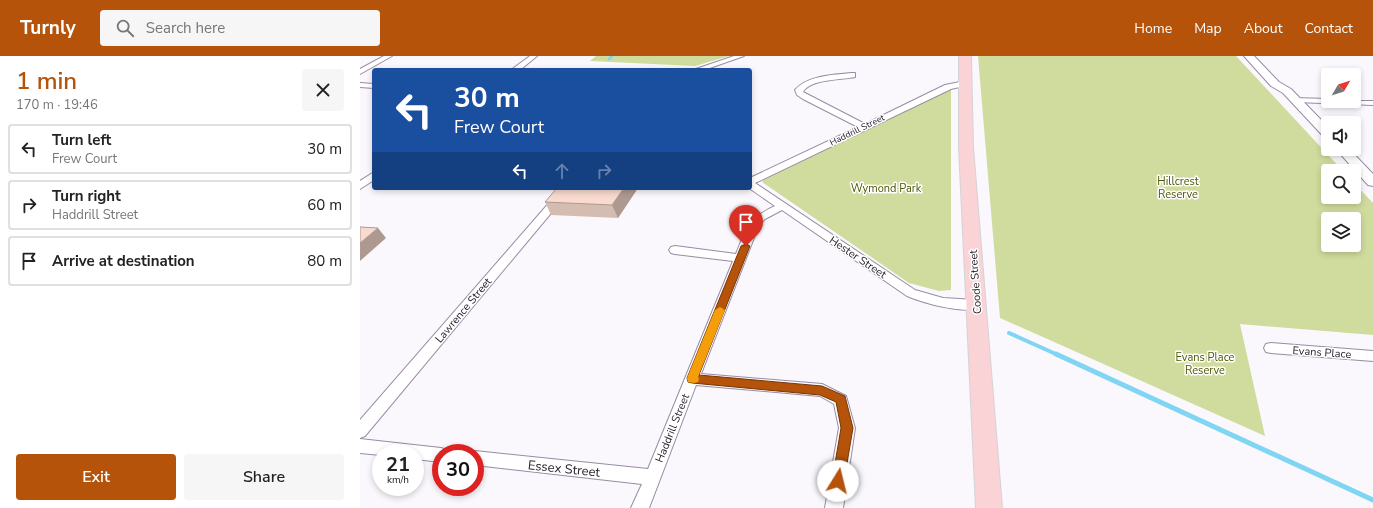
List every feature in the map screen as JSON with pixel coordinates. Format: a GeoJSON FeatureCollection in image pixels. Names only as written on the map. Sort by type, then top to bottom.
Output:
{"type":"FeatureCollection","features":[{"type":"Feature","properties":{"kind":"main road","name":"Coode Street"},"geometry":{"type":"LineString","coordinates":[[965,56],[966,147],[989,508]]}},
{"type":"Feature","properties":{"kind":"street"},"geometry":{"type":"LineString","coordinates":[[360,72],[389,56]]}},
{"type":"Feature","properties":{"kind":"street"},"geometry":{"type":"LineString","coordinates":[[518,68],[534,56]]}},
{"type":"Feature","properties":{"kind":"street"},"geometry":{"type":"LineString","coordinates":[[703,68],[741,56]]}},
{"type":"Feature","properties":{"kind":"street"},"geometry":{"type":"LineString","coordinates":[[1249,56],[1275,84],[1287,91],[1321,127]]}},
{"type":"Feature","properties":{"kind":"street"},"geometry":{"type":"LineString","coordinates":[[852,75],[816,81],[799,90],[800,93],[806,98],[863,126]]}},
{"type":"Feature","properties":{"kind":"street","name":"Haddrill Street"},"geometry":{"type":"LineString","coordinates":[[752,182],[863,126],[948,86],[965,83]]}},
{"type":"Feature","properties":{"kind":"street"},"geometry":{"type":"LineString","coordinates":[[360,85],[372,86]]}},
{"type":"Feature","properties":{"kind":"street"},"geometry":{"type":"LineString","coordinates":[[1296,100],[1373,103]]}},
{"type":"Feature","properties":{"kind":"street"},"geometry":{"type":"LineString","coordinates":[[1349,156],[1373,182]]}},
{"type":"Feature","properties":{"kind":"street"},"geometry":{"type":"LineString","coordinates":[[360,186],[372,177]]}},
{"type":"Feature","properties":{"kind":"street","name":"Hester Street"},"geometry":{"type":"LineString","coordinates":[[752,184],[911,293],[927,300],[976,306]]}},
{"type":"Feature","properties":{"kind":"street","name":"Lawrence Street"},"geometry":{"type":"LineString","coordinates":[[360,431],[565,190]]}},
{"type":"Feature","properties":{"kind":"street","name":"Haddrill Street"},"geometry":{"type":"LineString","coordinates":[[640,508],[757,220],[782,206]]}},
{"type":"Feature","properties":{"kind":"street"},"geometry":{"type":"LineString","coordinates":[[676,250],[741,258]]}},
{"type":"Feature","properties":{"kind":"street","name":"Evans Place"},"geometry":{"type":"LineString","coordinates":[[1271,348],[1373,356]]}},
{"type":"Feature","properties":{"kind":"street"},"geometry":{"type":"LineString","coordinates":[[692,378],[822,390],[841,400],[847,428],[834,508]]}},
{"type":"Feature","properties":{"kind":"street"},"geometry":{"type":"LineString","coordinates":[[360,446],[432,454]]}},
{"type":"Feature","properties":{"kind":"street","name":"Essex Street"},"geometry":{"type":"LineString","coordinates":[[484,459],[652,477]]}},
{"type":"Feature","properties":{"kind":"green space"},"geometry":{"type":"Polygon","coordinates":[[[596,56],[729,56],[695,66],[590,61],[596,56]]]}},
{"type":"Feature","properties":{"kind":"green space","name":"Hillcrest Reserve"},"geometry":{"type":"Polygon","coordinates":[[[978,56],[1236,56],[1321,147],[1321,156],[1329,156],[1336,164],[1321,164],[1321,204],[1361,204],[1361,190],[1373,203],[1373,335],[1240,324],[1265,436],[1000,318],[978,56]]]}},
{"type":"Feature","properties":{"kind":"green space","name":"Wymond Park"},"geometry":{"type":"Polygon","coordinates":[[[943,89],[951,90],[951,290],[939,291],[909,283],[762,182],[768,174],[943,89]]]}},
{"type":"Feature","properties":{"kind":"building"},"geometry":{"type":"Polygon","coordinates":[[[555,190],[623,190],[612,205],[545,202],[555,190]]]}},
{"type":"Feature","properties":{"kind":"building"},"geometry":{"type":"Polygon","coordinates":[[[360,227],[378,228],[360,243],[360,227]]]}},
{"type":"Feature","properties":{"kind":"waterway"},"geometry":{"type":"LineString","coordinates":[[609,59],[612,56]]}},
{"type":"Feature","properties":{"kind":"waterway"},"geometry":{"type":"LineString","coordinates":[[1009,333],[1058,355]]}},
{"type":"Feature","properties":{"kind":"waterway"},"geometry":{"type":"LineString","coordinates":[[1056,354],[1373,500]]}},
{"type":"Feature","properties":{"kind":"slow traffic"},"geometry":{"type":"LineString","coordinates":[[694,379],[692,378],[720,310]]}},
{"type":"Feature","properties":{"kind":"route"},"geometry":{"type":"LineString","coordinates":[[746,246],[692,378],[822,390],[841,400],[847,428],[838,481]]}},
{"type":"Feature","properties":{"kind":"park label","name":"Evans Place Reserve"},"geometry":{"type":"Point","coordinates":[1205,363]}}]}
